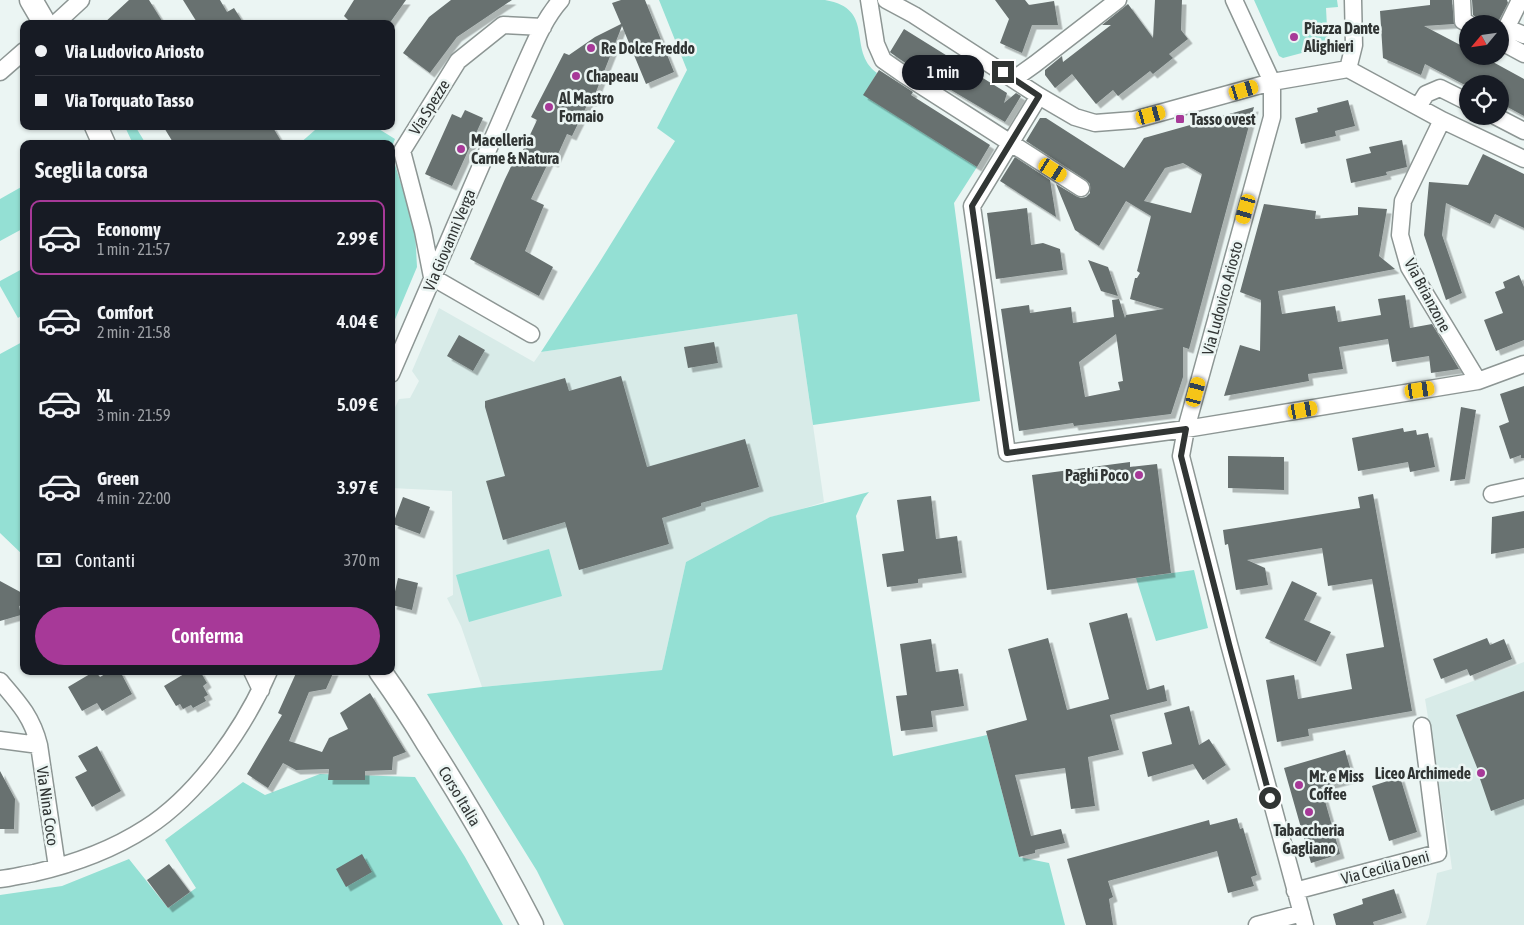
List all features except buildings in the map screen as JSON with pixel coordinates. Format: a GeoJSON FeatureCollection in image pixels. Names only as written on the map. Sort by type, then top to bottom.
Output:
{"type":"FeatureCollection","features":[{"type":"Feature","properties":{"kind":"street"},"geometry":{"type":"LineString","coordinates":[[31,0],[43,20]]}},
{"type":"Feature","properties":{"kind":"street"},"geometry":{"type":"LineString","coordinates":[[59,20],[81,0]]}},
{"type":"Feature","properties":{"kind":"street","name":"Via Giovanni Verga"},"geometry":{"type":"LineString","coordinates":[[395,365],[522,71],[554,8],[561,0]]}},
{"type":"Feature","properties":{"kind":"street"},"geometry":{"type":"LineString","coordinates":[[869,0],[876,44],[883,60],[1081,188]]}},
{"type":"Feature","properties":{"kind":"street"},"geometry":{"type":"LineString","coordinates":[[886,0],[914,15],[1039,96],[1075,117],[1095,123],[1134,120],[1272,82],[1352,70],[1442,120],[1524,159]]}},
{"type":"Feature","properties":{"kind":"street"},"geometry":{"type":"LineString","coordinates":[[1014,79],[1118,0]]}},
{"type":"Feature","properties":{"kind":"street"},"geometry":{"type":"LineString","coordinates":[[1234,0],[1272,82]]}},
{"type":"Feature","properties":{"kind":"street"},"geometry":{"type":"LineString","coordinates":[[1352,0],[1354,45],[1352,70]]}},
{"type":"Feature","properties":{"kind":"street"},"geometry":{"type":"LineString","coordinates":[[1462,0],[1463,15]]}},
{"type":"Feature","properties":{"kind":"street"},"geometry":{"type":"LineString","coordinates":[[1509,22],[1520,0]]}},
{"type":"Feature","properties":{"kind":"street","name":"Via Spezze"},"geometry":{"type":"LineString","coordinates":[[432,277],[402,151],[458,61],[503,25],[544,27]]}},
{"type":"Feature","properties":{"kind":"street"},"geometry":{"type":"LineString","coordinates":[[1509,36],[1524,35]]}},
{"type":"Feature","properties":{"kind":"street"},"geometry":{"type":"LineString","coordinates":[[1509,42],[1524,54]]}},
{"type":"Feature","properties":{"kind":"street"},"geometry":{"type":"LineString","coordinates":[[0,72],[20,54]]}},
{"type":"Feature","properties":{"kind":"street","name":"Via Ludovico Ariosto"},"geometry":{"type":"LineString","coordinates":[[1272,82],[1272,117],[1186,429],[1181,456],[1303,919]]}},
{"type":"Feature","properties":{"kind":"street"},"geometry":{"type":"LineString","coordinates":[[1418,107],[1426,94],[1440,88],[1459,98]]}},
{"type":"Feature","properties":{"kind":"street"},"geometry":{"type":"LineString","coordinates":[[1039,96],[972,206],[1007,453],[1186,429],[1478,381],[1524,364]]}},
{"type":"Feature","properties":{"kind":"street","name":"Via Brianzone"},"geometry":{"type":"LineString","coordinates":[[1442,120],[1403,201],[1400,234],[1409,267],[1478,381]]}},
{"type":"Feature","properties":{"kind":"street"},"geometry":{"type":"LineString","coordinates":[[1509,123],[1524,131]]}},
{"type":"Feature","properties":{"kind":"street"},"geometry":{"type":"LineString","coordinates":[[432,277],[531,334]]}},
{"type":"Feature","properties":{"kind":"street"},"geometry":{"type":"LineString","coordinates":[[1492,494],[1524,487]]}},
{"type":"Feature","properties":{"kind":"street"},"geometry":{"type":"LineString","coordinates":[[254,675],[261,690]]}},
{"type":"Feature","properties":{"kind":"street"},"geometry":{"type":"LineString","coordinates":[[0,879],[57,868],[94,855],[147,827],[176,804],[230,743],[261,690],[267,675]]}},
{"type":"Feature","properties":{"kind":"street","name":"Corso Italia"},"geometry":{"type":"LineString","coordinates":[[383,675],[447,773],[507,876],[532,925]]}},
{"type":"Feature","properties":{"kind":"street","name":"Via Nina Coco"},"geometry":{"type":"LineString","coordinates":[[0,681],[17,701],[34,727],[39,745],[57,868]]}},
{"type":"Feature","properties":{"kind":"street","name":"Via Cecilia Deni"},"geometry":{"type":"LineString","coordinates":[[1296,890],[1438,853],[1422,726]]}},
{"type":"Feature","properties":{"kind":"street","name":"Via Nina Coco"},"geometry":{"type":"LineString","coordinates":[[0,740],[39,745]]}},
{"type":"Feature","properties":{"kind":"street"},"geometry":{"type":"LineString","coordinates":[[1257,925],[1303,919]]}},
{"type":"Feature","properties":{"kind":"shaded area"},"geometry":{"type":"Polygon","coordinates":[[[439,308],[534,362],[541,352],[797,314],[824,502],[770,517],[686,562],[662,670],[482,687],[461,626],[447,598],[453,595],[452,491],[395,488],[395,408],[399,399],[410,398],[419,381],[412,371],[439,308]]]}},
{"type":"Feature","properties":{"kind":"shaded area","name":"Liceo Archimede"},"geometry":{"type":"Polygon","coordinates":[[[1524,662],[1524,925],[1426,925],[1437,873],[1452,869],[1425,699],[1524,662]]]}},
{"type":"Feature","properties":{"kind":"green space"},"geometry":{"type":"Polygon","coordinates":[[[659,0],[825,0],[841,5],[851,12],[856,21],[863,53],[868,64],[877,73],[864,95],[977,167],[954,203],[980,401],[813,425],[797,314],[541,352],[675,141],[657,128],[687,70],[659,0]]]}},
{"type":"Feature","properties":{"kind":"green space"},"geometry":{"type":"Polygon","coordinates":[[[1254,0],[1337,0],[1338,7],[1326,8],[1328,46],[1283,58],[1279,56],[1254,0]]]}},
{"type":"Feature","properties":{"kind":"green space"},"geometry":{"type":"Polygon","coordinates":[[[126,130],[137,130],[144,140],[131,140],[126,130]]]}},
{"type":"Feature","properties":{"kind":"green space"},"geometry":{"type":"Polygon","coordinates":[[[315,130],[380,130],[395,139],[395,140],[304,140],[315,130]]]}},
{"type":"Feature","properties":{"kind":"green space"},"geometry":{"type":"Polygon","coordinates":[[[395,165],[415,229],[417,267],[395,319],[395,165]]]}},
{"type":"Feature","properties":{"kind":"green space"},"geometry":{"type":"Polygon","coordinates":[[[20,188],[20,230],[0,241],[0,199],[20,188]]]}},
{"type":"Feature","properties":{"kind":"green space"},"geometry":{"type":"Polygon","coordinates":[[[20,270],[20,317],[18,318],[0,286],[0,281],[20,270]]]}},
{"type":"Feature","properties":{"kind":"green space"},"geometry":{"type":"Polygon","coordinates":[[[20,343],[20,552],[0,533],[0,354],[20,343]]]}},
{"type":"Feature","properties":{"kind":"green space"},"geometry":{"type":"Polygon","coordinates":[[[869,492],[864,498],[856,516],[893,756],[987,735],[1019,857],[1049,863],[1065,925],[564,925],[537,871],[427,694],[662,670],[686,562],[770,517],[869,492]]]}},
{"type":"Feature","properties":{"kind":"green space"},"geometry":{"type":"Polygon","coordinates":[[[549,549],[562,596],[469,622],[456,575],[549,549]]]}},
{"type":"Feature","properties":{"kind":"green space"},"geometry":{"type":"Polygon","coordinates":[[[1194,570],[1208,628],[1156,641],[1136,578],[1194,570]]]}},
{"type":"Feature","properties":{"kind":"green space"},"geometry":{"type":"Polygon","coordinates":[[[320,774],[415,777],[465,857],[503,925],[0,925],[0,895],[62,886],[129,859],[168,908],[196,888],[165,840],[243,782],[265,795],[320,774]]]}},
{"type":"Feature","properties":{"kind":"place","name":"Piazza Dante Alighieri"},"geometry":{"type":"Point","coordinates":[1294,37]}},
{"type":"Feature","properties":{"kind":"place","name":"Re Dolce Freddo"},"geometry":{"type":"Point","coordinates":[591,48]}},
{"type":"Feature","properties":{"kind":"place","name":"Chapeau"},"geometry":{"type":"Point","coordinates":[576,76]}},
{"type":"Feature","properties":{"kind":"place","name":"Al Mastro Fornaio"},"geometry":{"type":"Point","coordinates":[549,107]}},
{"type":"Feature","properties":{"kind":"place","name":"Tasso ovest"},"geometry":{"type":"Point","coordinates":[1180,119]}},
{"type":"Feature","properties":{"kind":"place","name":"Macelleria Carne & Natura"},"geometry":{"type":"Point","coordinates":[461,149]}},
{"type":"Feature","properties":{"kind":"place","name":"Paghi Poco"},"geometry":{"type":"Point","coordinates":[1139,475]}},
{"type":"Feature","properties":{"kind":"place","name":"Liceo Archimede"},"geometry":{"type":"Point","coordinates":[1481,773]}},
{"type":"Feature","properties":{"kind":"place","name":"Mr. e Miss Coffee"},"geometry":{"type":"Point","coordinates":[1299,785]}},
{"type":"Feature","properties":{"kind":"place","name":"Tabaccheria Gagliano"},"geometry":{"type":"Point","coordinates":[1309,812]}},
{"type":"Feature","properties":{"kind":"route"},"geometry":{"type":"LineString","coordinates":[[1003,72],[1039,96],[972,206],[1007,453],[1186,429],[1181,456],[1270,798]]}}]}
